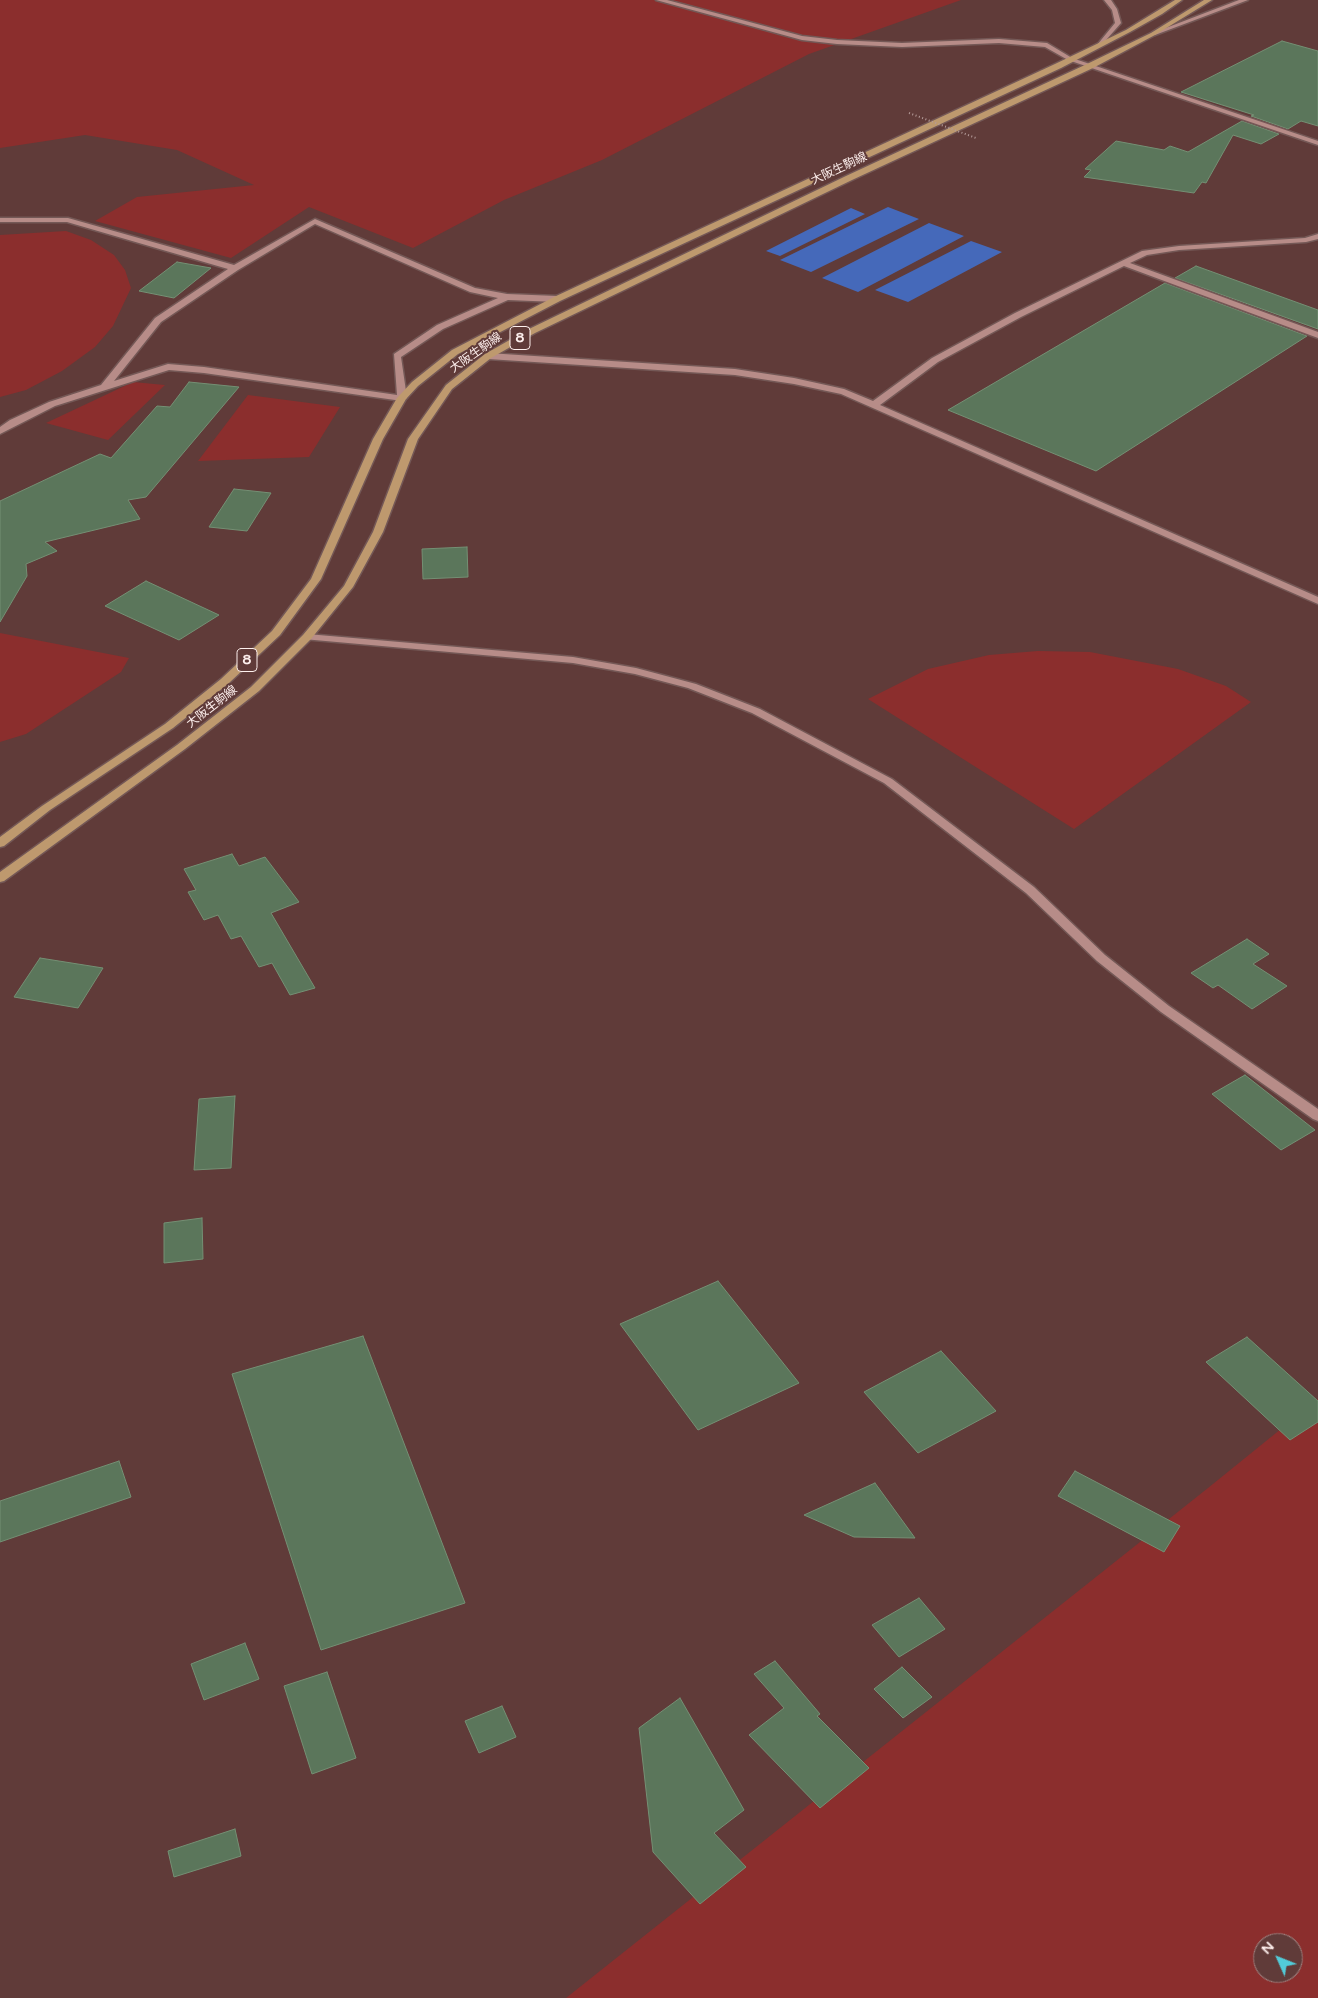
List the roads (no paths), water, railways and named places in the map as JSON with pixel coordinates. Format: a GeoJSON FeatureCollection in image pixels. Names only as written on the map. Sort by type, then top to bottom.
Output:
{"type":"FeatureCollection","features":[{"type":"Feature","properties":{"kind":"main road","name":"大阪生駒線"},"geometry":{"type":"LineString","coordinates":[[0,843],[46,808],[169,726],[225,681],[276,633],[316,579],[378,439],[402,398],[415,384],[455,352],[557,299],[935,124],[1100,45],[1160,14],[1179,0]]}},
{"type":"Feature","properties":{"kind":"main road","name":"大阪生駒線"},"geometry":{"type":"LineString","coordinates":[[0,878],[226,712],[255,689],[307,637],[348,587],[378,532],[414,439],[449,387],[488,356],[532,331],[849,178],[1090,66],[1153,34],[1209,0]]}},
{"type":"Feature","properties":{"kind":"street"},"geometry":{"type":"LineString","coordinates":[[659,0],[754,26],[811,39],[862,44],[999,41],[1048,45],[1070,59],[1318,143]]}},
{"type":"Feature","properties":{"kind":"street"},"geometry":{"type":"LineString","coordinates":[[1100,45],[1118,23],[1115,10],[1107,0]]}},
{"type":"Feature","properties":{"kind":"street"},"geometry":{"type":"LineString","coordinates":[[1153,34],[1245,0]]}},
{"type":"Feature","properties":{"kind":"street"},"geometry":{"type":"LineString","coordinates":[[0,220],[68,220],[174,252],[236,268]]}},
{"type":"Feature","properties":{"kind":"street"},"geometry":{"type":"LineString","coordinates":[[104,388],[158,320],[236,268],[314,221],[473,290],[507,297],[557,299]]}},
{"type":"Feature","properties":{"kind":"street"},"geometry":{"type":"LineString","coordinates":[[875,404],[935,360],[1018,315],[1145,253],[1306,240],[1318,236]]}},
{"type":"Feature","properties":{"kind":"street"},"geometry":{"type":"LineString","coordinates":[[1122,263],[1318,335]]}},
{"type":"Feature","properties":{"kind":"street"},"geometry":{"type":"LineString","coordinates":[[0,432],[13,422],[52,404],[168,367],[204,370],[402,398],[397,356],[440,327],[507,297]]}},
{"type":"Feature","properties":{"kind":"street"},"geometry":{"type":"LineString","coordinates":[[488,356],[735,372],[794,381],[844,392],[1318,600]]}},
{"type":"Feature","properties":{"kind":"street"},"geometry":{"type":"LineString","coordinates":[[307,637],[573,660],[636,671],[692,686],[756,711],[888,781],[1030,890],[1100,958],[1165,1009],[1318,1116]]}},
{"type":"Feature","properties":{"kind":"water"},"geometry":{"type":"Polygon","coordinates":[[[888,207],[919,219],[811,272],[780,260],[888,207]]]}},
{"type":"Feature","properties":{"kind":"water"},"geometry":{"type":"Polygon","coordinates":[[[851,208],[865,214],[780,256],[766,251],[851,208]]]}},
{"type":"Feature","properties":{"kind":"water"},"geometry":{"type":"Polygon","coordinates":[[[929,223],[964,236],[858,292],[822,278],[929,223]]]}},
{"type":"Feature","properties":{"kind":"water"},"geometry":{"type":"Polygon","coordinates":[[[971,241],[1002,252],[908,302],[875,290],[971,241]]]}}]}
